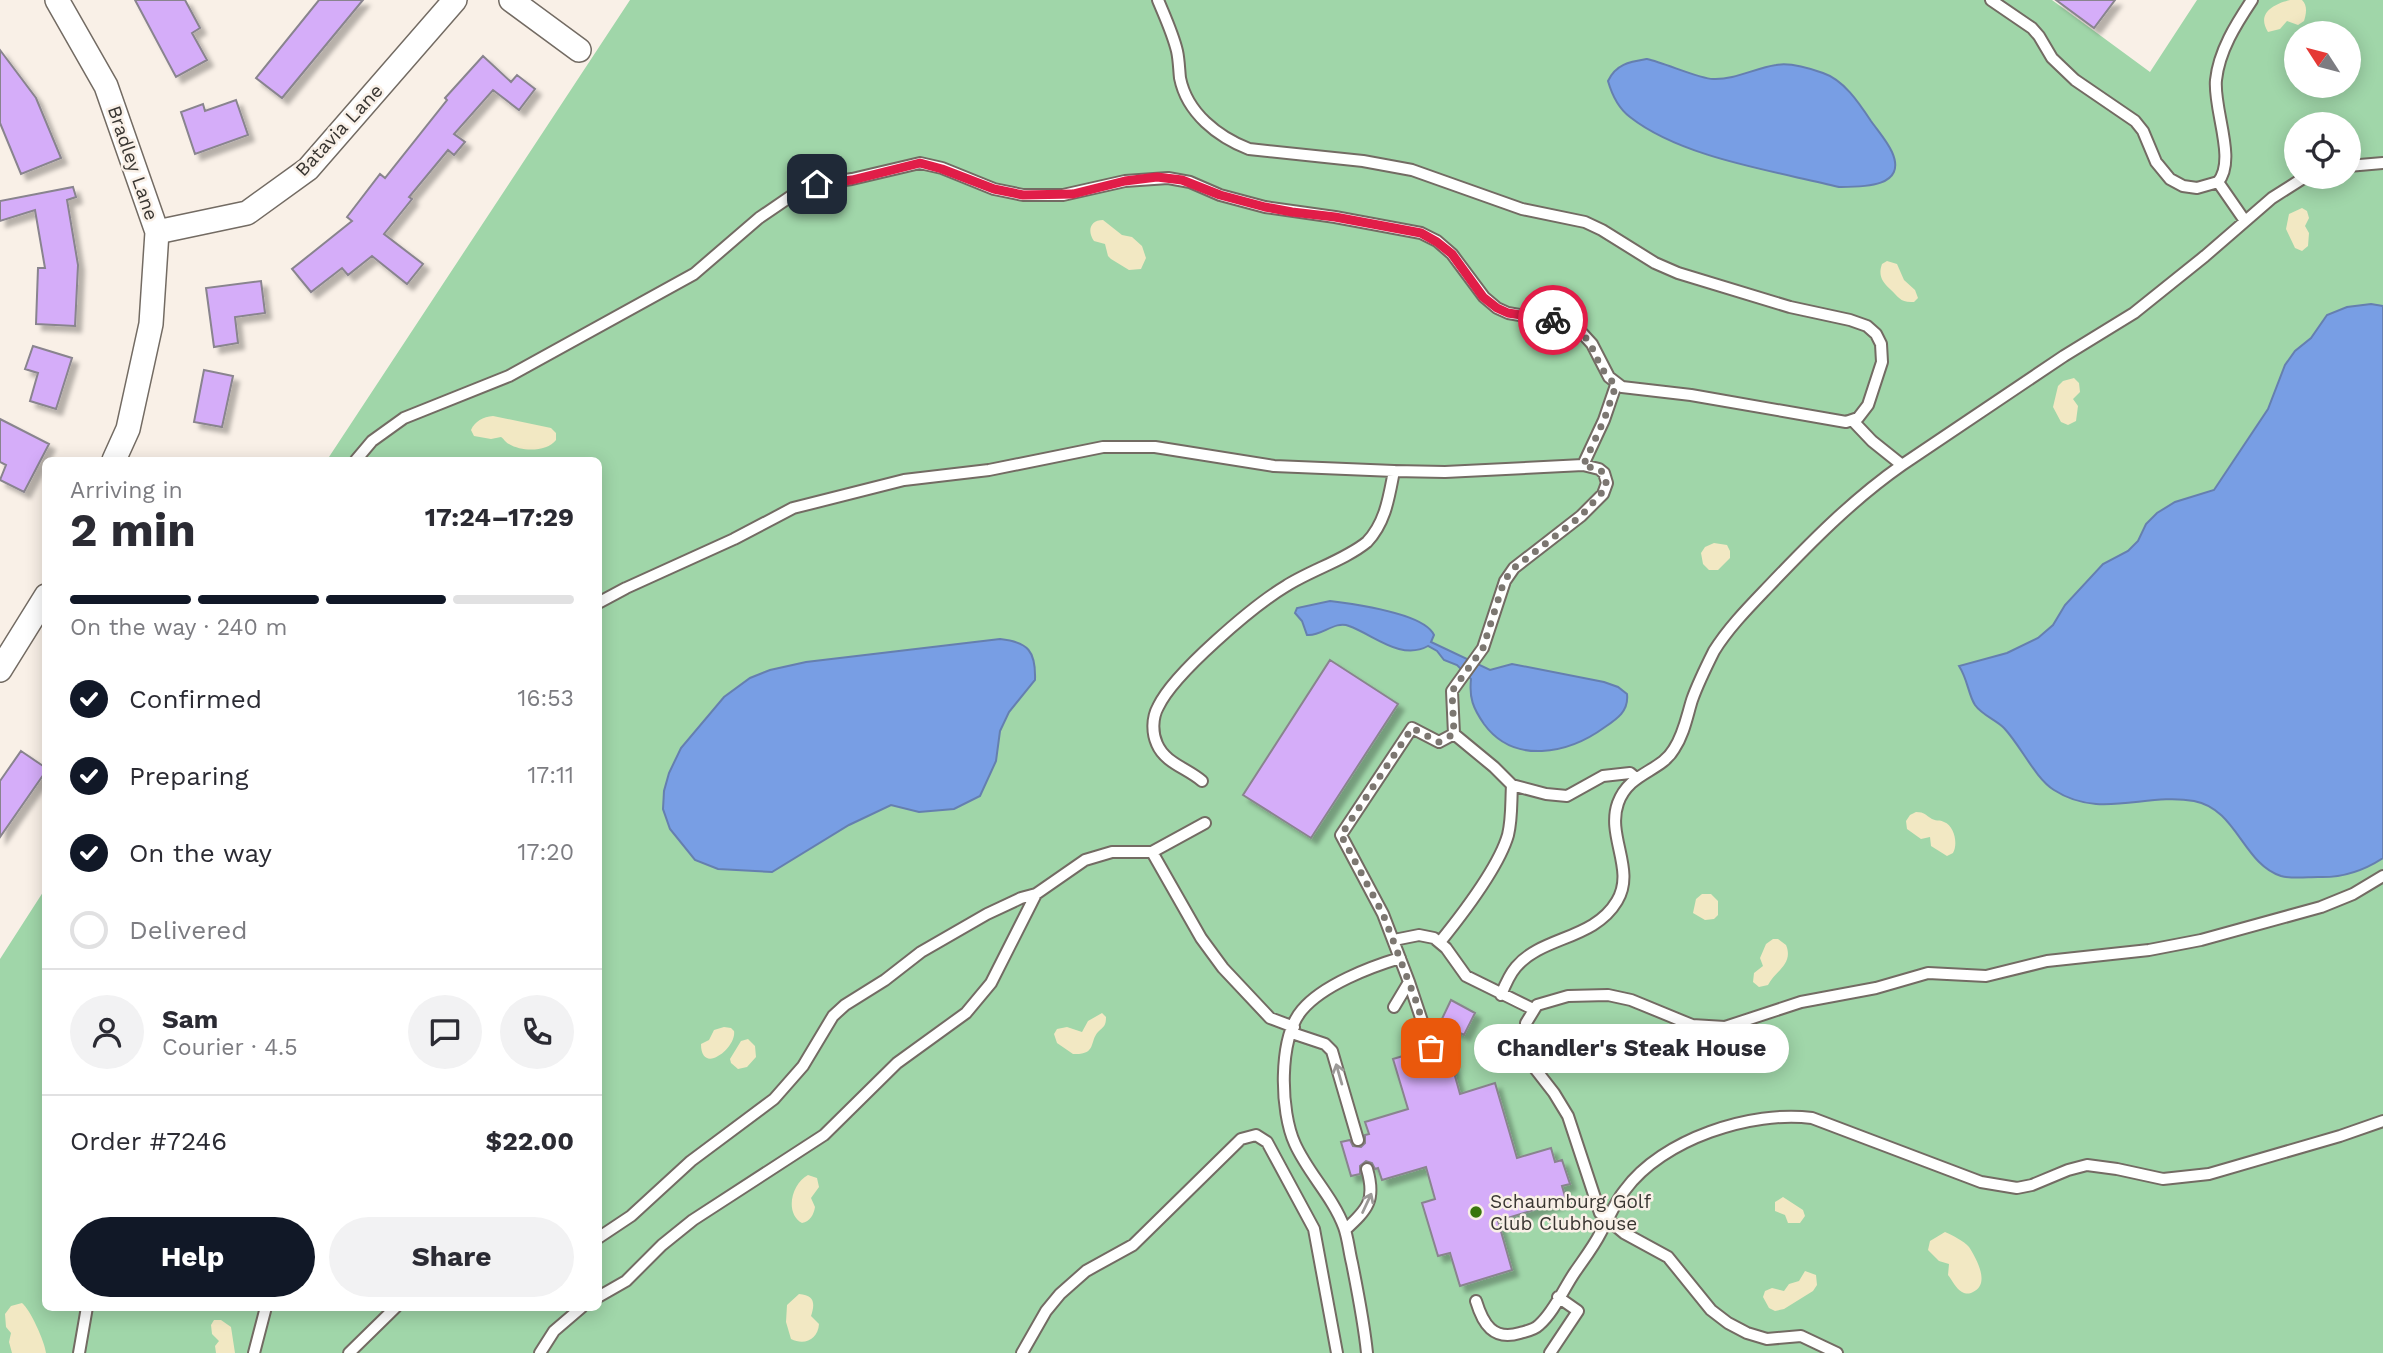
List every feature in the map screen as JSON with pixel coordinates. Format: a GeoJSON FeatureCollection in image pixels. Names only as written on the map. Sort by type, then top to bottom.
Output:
{"type":"FeatureCollection","features":[{"type":"Feature","properties":{"kind":"street","name":"Bradley Lane"},"geometry":{"type":"LineString","coordinates":[[57,0],[106,86],[157,232],[151,324],[128,429],[115,457]]}},
{"type":"Feature","properties":{"kind":"street","name":"Batavia Lane"},"geometry":{"type":"LineString","coordinates":[[157,232],[247,213],[308,169],[455,0]]}},
{"type":"Feature","properties":{"kind":"street"},"geometry":{"type":"LineString","coordinates":[[511,0],[579,50]]}},
{"type":"Feature","properties":{"kind":"street"},"geometry":{"type":"LineString","coordinates":[[1,665],[42,602]]}},
{"type":"Feature","properties":{"kind":"lane"},"geometry":{"type":"LineString","coordinates":[[359,457],[372,441],[404,418],[509,376],[694,274],[759,218],[800,190],[817,184],[852,180],[920,163],[994,189],[1023,195],[1063,195],[1125,181],[1168,178],[1190,182],[1220,195],[1265,207],[1421,233],[1452,254],[1483,297],[1497,308],[1508,313],[1555,321],[1582,332],[1592,344],[1605,372],[1616,385],[1691,395],[1837,421],[1853,421],[1868,405],[1882,362],[1881,344],[1876,334],[1867,326],[1790,307],[1678,273],[1655,263],[1585,222],[1522,209],[1412,170],[1381,163],[1242,146],[1208,125],[1186,95],[1180,78],[1177,49],[1158,0]]}},
{"type":"Feature","properties":{"kind":"lane"},"geometry":{"type":"LineString","coordinates":[[1991,0],[2032,28],[2052,58],[2076,80],[2135,121],[2143,131],[2160,168],[2170,179],[2183,186],[2197,188],[2218,182],[2223,175],[2226,162],[2216,104],[2217,72],[2226,46],[2252,0]]}},
{"type":"Feature","properties":{"kind":"lane"},"geometry":{"type":"LineString","coordinates":[[2361,165],[2383,163]]}},
{"type":"Feature","properties":{"kind":"lane"},"geometry":{"type":"LineString","coordinates":[[2218,182],[2245,221]]}},
{"type":"Feature","properties":{"kind":"lane"},"geometry":{"type":"LineString","coordinates":[[1501,995],[1516,967],[1528,956],[1588,928],[1616,903],[1622,892],[1624,875],[1615,829],[1616,811],[1621,795],[1636,778],[1672,753],[1681,737],[1708,663],[1734,624],[1829,525],[1876,484],[2076,348],[2134,313],[2286,189]]}},
{"type":"Feature","properties":{"kind":"lane"},"geometry":{"type":"LineString","coordinates":[[1583,466],[1616,385]]}},
{"type":"Feature","properties":{"kind":"lane"},"geometry":{"type":"LineString","coordinates":[[1853,421],[1856,427],[1902,466]]}},
{"type":"Feature","properties":{"kind":"lane"},"geometry":{"type":"LineString","coordinates":[[602,601],[734,539],[785,511],[904,480],[970,473],[1114,446],[1175,449],[1273,466],[1445,472],[1583,466],[1600,469],[1606,478],[1606,488],[1581,516],[1509,574],[1499,594],[1483,648],[1452,691],[1454,734],[1512,785],[1546,794],[1567,796],[1603,776],[1630,773],[1636,778]]}},
{"type":"Feature","properties":{"kind":"lane"},"geometry":{"type":"LineString","coordinates":[[1202,781],[1192,772],[1169,760],[1157,745],[1154,716],[1164,696],[1214,644],[1279,591],[1367,542],[1384,516],[1394,471]]}},
{"type":"Feature","properties":{"kind":"lane"},"geometry":{"type":"LineString","coordinates":[[1431,1048],[1394,940],[1341,835],[1412,728],[1439,742],[1454,734]]}},
{"type":"Feature","properties":{"kind":"lane"},"geometry":{"type":"LineString","coordinates":[[1440,942],[1460,918],[1504,845],[1510,826],[1512,785]]}},
{"type":"Feature","properties":{"kind":"lane"},"geometry":{"type":"LineString","coordinates":[[602,1235],[631,1216],[691,1161],[783,1091],[811,1054],[827,1023],[845,1005],[885,980],[937,941],[1021,898],[1036,894],[1085,860],[1112,852],[1152,852],[1205,823]]}},
{"type":"Feature","properties":{"kind":"lane"},"geometry":{"type":"LineString","coordinates":[[1152,852],[1201,938],[1223,968],[1270,1018],[1325,1044],[1332,1051],[1358,1140]]}},
{"type":"Feature","properties":{"kind":"lane"},"geometry":{"type":"LineString","coordinates":[[1837,1353],[1801,1336],[1767,1339],[1728,1323],[1710,1310],[1668,1257],[1607,1221],[1595,1204],[1568,1116],[1525,1050],[1526,1023],[1533,1009],[1543,1002],[1569,996],[1608,995],[1631,1000],[1692,1025],[1725,1027],[1789,1005],[1876,988],[1928,973],[1986,976],[2047,961],[2148,950],[2201,940],[2321,907],[2353,894],[2383,876]]}},
{"type":"Feature","properties":{"kind":"lane"},"geometry":{"type":"LineString","coordinates":[[602,1295],[626,1281],[662,1245],[693,1220],[824,1135],[897,1063],[966,1013],[991,982],[1036,894]]}},
{"type":"Feature","properties":{"kind":"lane"},"geometry":{"type":"LineString","coordinates":[[1394,940],[1419,935],[1434,938],[1466,976],[1533,1009]]}},
{"type":"Feature","properties":{"kind":"lane"},"geometry":{"type":"LineString","coordinates":[[1367,1353],[1345,1230],[1299,1154],[1289,1131],[1283,1089],[1293,1030],[1303,1009],[1317,997],[1357,974],[1401,958]]}},
{"type":"Feature","properties":{"kind":"lane"},"geometry":{"type":"LineString","coordinates":[[1394,1007],[1409,982]]}},
{"type":"Feature","properties":{"kind":"lane"},"geometry":{"type":"LineString","coordinates":[[1475,1301],[1486,1327],[1498,1335],[1505,1336],[1537,1327],[1548,1314],[1625,1189],[1635,1178],[1654,1161],[1678,1146],[1723,1127],[1778,1118],[1817,1119],[1981,1182],[2017,1188],[2087,1165],[2164,1179],[2209,1174],[2383,1121]]}},
{"type":"Feature","properties":{"kind":"lane"},"geometry":{"type":"LineString","coordinates":[[1022,1353],[1046,1311],[1073,1281],[1133,1245],[1241,1139],[1256,1135],[1267,1142],[1314,1229],[1337,1353]]}},
{"type":"Feature","properties":{"kind":"lane"},"geometry":{"type":"LineString","coordinates":[[1345,1230],[1370,1201],[1372,1187],[1367,1169]]}},
{"type":"Feature","properties":{"kind":"lane"},"geometry":{"type":"LineString","coordinates":[[1550,1353],[1578,1311],[1558,1297]]}},
{"type":"Feature","properties":{"kind":"lane"},"geometry":{"type":"LineString","coordinates":[[79,1353],[86,1311]]}},
{"type":"Feature","properties":{"kind":"lane"},"geometry":{"type":"LineString","coordinates":[[254,1353],[265,1311]]}},
{"type":"Feature","properties":{"kind":"lane"},"geometry":{"type":"LineString","coordinates":[[349,1353],[392,1311]]}},
{"type":"Feature","properties":{"kind":"lane"},"geometry":{"type":"LineString","coordinates":[[540,1353],[554,1331],[577,1311]]}},
{"type":"Feature","properties":{"kind":"green space"},"geometry":{"type":"Polygon","coordinates":[[[630,0],[2052,0],[2150,72],[2197,0],[2383,0],[2383,1353],[0,1353],[0,959],[42,894],[42,1311],[602,1311],[602,457],[329,457],[630,0]]]}},
{"type":"Feature","properties":{"kind":"sand"},"geometry":{"type":"Polygon","coordinates":[[[2302,0],[2306,10],[2304,21],[2284,21],[2280,29],[2268,32],[2265,15],[2278,4],[2302,0]]]}},
{"type":"Feature","properties":{"kind":"sand"},"geometry":{"type":"Polygon","coordinates":[[[2302,208],[2307,211],[2309,218],[2305,226],[2309,233],[2308,246],[2302,251],[2295,248],[2286,229],[2289,214],[2302,208]]]}},
{"type":"Feature","properties":{"kind":"sand"},"geometry":{"type":"Polygon","coordinates":[[[1103,220],[1142,246],[1146,258],[1141,269],[1129,270],[1108,256],[1105,244],[1094,241],[1091,227],[1095,222],[1103,220]]]}},
{"type":"Feature","properties":{"kind":"sand"},"geometry":{"type":"Polygon","coordinates":[[[1887,261],[1897,264],[1904,280],[1915,290],[1918,298],[1914,302],[1900,299],[1883,281],[1881,268],[1887,261]]]}},
{"type":"Feature","properties":{"kind":"sand"},"geometry":{"type":"Polygon","coordinates":[[[2074,378],[2079,383],[2080,392],[2073,399],[2078,406],[2076,421],[2068,425],[2061,422],[2053,407],[2058,386],[2063,381],[2074,378]]]}},
{"type":"Feature","properties":{"kind":"sand"},"geometry":{"type":"Polygon","coordinates":[[[493,416],[551,428],[556,433],[556,440],[541,449],[527,449],[514,447],[501,437],[491,439],[474,436],[471,430],[475,424],[483,418],[493,416]]]}},
{"type":"Feature","properties":{"kind":"sand"},"geometry":{"type":"Polygon","coordinates":[[[1714,543],[1727,545],[1730,558],[1718,570],[1709,570],[1703,564],[1701,553],[1705,547],[1714,543]]]}},
{"type":"Feature","properties":{"kind":"sand"},"geometry":{"type":"Polygon","coordinates":[[[1916,812],[1951,827],[1955,841],[1953,853],[1947,856],[1931,846],[1930,837],[1921,839],[1907,829],[1906,821],[1916,812]]]}},
{"type":"Feature","properties":{"kind":"sand"},"geometry":{"type":"Polygon","coordinates":[[[1702,894],[1711,894],[1718,901],[1718,915],[1714,919],[1705,920],[1693,913],[1696,899],[1702,894]]]}},
{"type":"Feature","properties":{"kind":"sand"},"geometry":{"type":"Polygon","coordinates":[[[1773,939],[1786,945],[1788,957],[1768,985],[1759,987],[1753,982],[1754,973],[1763,966],[1760,958],[1766,944],[1773,939]]]}},
{"type":"Feature","properties":{"kind":"sand"},"geometry":{"type":"Polygon","coordinates":[[[1102,1013],[1106,1017],[1105,1024],[1086,1052],[1073,1054],[1057,1043],[1054,1034],[1057,1029],[1067,1027],[1082,1032],[1088,1021],[1102,1013]]]}},
{"type":"Feature","properties":{"kind":"sand"},"geometry":{"type":"Polygon","coordinates":[[[724,1027],[734,1031],[730,1045],[719,1056],[707,1058],[701,1044],[709,1040],[714,1030],[724,1027]]]}},
{"type":"Feature","properties":{"kind":"sand"},"geometry":{"type":"Polygon","coordinates":[[[748,1039],[755,1046],[756,1057],[747,1067],[738,1069],[730,1059],[741,1041],[748,1039]]]}},
{"type":"Feature","properties":{"kind":"sand"},"geometry":{"type":"Polygon","coordinates":[[[808,1175],[817,1178],[819,1187],[811,1198],[815,1207],[813,1215],[802,1223],[793,1212],[792,1198],[798,1184],[808,1175]]]}},
{"type":"Feature","properties":{"kind":"sand"},"geometry":{"type":"Polygon","coordinates":[[[1783,1197],[1803,1210],[1805,1216],[1800,1223],[1788,1223],[1785,1215],[1775,1211],[1775,1202],[1783,1197]]]}},
{"type":"Feature","properties":{"kind":"sand"},"geometry":{"type":"Polygon","coordinates":[[[1945,1232],[1967,1245],[1975,1258],[1981,1283],[1973,1292],[1965,1293],[1958,1289],[1948,1275],[1949,1264],[1939,1261],[1928,1250],[1930,1241],[1945,1232]]]}},
{"type":"Feature","properties":{"kind":"sand"},"geometry":{"type":"Polygon","coordinates":[[[1805,1271],[1816,1275],[1817,1285],[1813,1291],[1784,1309],[1775,1311],[1769,1308],[1763,1297],[1765,1291],[1772,1288],[1784,1291],[1789,1284],[1799,1281],[1805,1271]]]}},
{"type":"Feature","properties":{"kind":"sand"},"geometry":{"type":"Polygon","coordinates":[[[799,1294],[808,1296],[813,1301],[811,1316],[819,1324],[816,1334],[810,1340],[801,1342],[791,1339],[786,1322],[787,1305],[799,1294]]]}},
{"type":"Feature","properties":{"kind":"sand"},"geometry":{"type":"Polygon","coordinates":[[[22,1303],[37,1326],[46,1353],[12,1353],[9,1342],[11,1333],[6,1327],[5,1314],[11,1306],[22,1303]]]}},
{"type":"Feature","properties":{"kind":"sand"},"geometry":{"type":"Polygon","coordinates":[[[214,1320],[221,1320],[231,1327],[235,1353],[216,1353],[215,1346],[219,1341],[212,1334],[211,1325],[214,1320]]]}},
{"type":"Feature","properties":{"kind":"water"},"geometry":{"type":"Polygon","coordinates":[[[1647,59],[1713,79],[1729,78],[1781,64],[1806,67],[1831,76],[1850,93],[1888,144],[1895,164],[1894,173],[1880,183],[1839,187],[1758,169],[1676,143],[1651,131],[1622,110],[1608,81],[1619,67],[1647,59]]]}},
{"type":"Feature","properties":{"kind":"water"},"geometry":{"type":"Polygon","coordinates":[[[2371,304],[2383,306],[2383,858],[2368,867],[2344,875],[2285,877],[2268,870],[2257,860],[2230,825],[2209,806],[2176,799],[2089,803],[2071,799],[2054,790],[2041,778],[2004,728],[1975,705],[1959,666],[2007,653],[2038,638],[2053,625],[2065,605],[2103,564],[2128,551],[2138,541],[2146,524],[2157,513],[2175,502],[2214,490],[2268,409],[2285,365],[2295,351],[2311,338],[2327,315],[2347,307],[2371,304]]]}},
{"type":"Feature","properties":{"kind":"water"},"geometry":{"type":"Polygon","coordinates":[[[1330,601],[1387,611],[1417,621],[1428,627],[1434,635],[1431,642],[1490,670],[1512,664],[1604,682],[1627,694],[1626,705],[1614,721],[1575,744],[1542,751],[1510,746],[1496,737],[1480,718],[1471,697],[1471,679],[1457,665],[1444,660],[1437,651],[1428,646],[1418,650],[1398,649],[1344,625],[1307,635],[1302,621],[1295,613],[1297,608],[1330,601]]]}},
{"type":"Feature","properties":{"kind":"water"},"geometry":{"type":"Polygon","coordinates":[[[1010,640],[1028,650],[1034,662],[1035,680],[1009,712],[1000,731],[996,761],[980,796],[954,809],[919,812],[891,805],[849,825],[772,872],[718,869],[695,860],[670,829],[663,809],[664,791],[681,748],[724,697],[750,678],[770,670],[806,662],[1010,640]]]}},
{"type":"Feature","properties":{"kind":"building"},"geometry":{"type":"Polygon","coordinates":[[[135,0],[185,0],[200,28],[192,33],[207,60],[176,77],[135,0]]]}},
{"type":"Feature","properties":{"kind":"building"},"geometry":{"type":"Polygon","coordinates":[[[319,0],[363,0],[282,98],[256,78],[319,0]]]}},
{"type":"Feature","properties":{"kind":"building"},"geometry":{"type":"Polygon","coordinates":[[[2056,0],[2115,0],[2094,28],[2056,0]]]}},
{"type":"Feature","properties":{"kind":"building"},"geometry":{"type":"Polygon","coordinates":[[[0,50],[36,98],[61,158],[21,174],[0,123],[0,50]]]}},
{"type":"Feature","properties":{"kind":"building"},"geometry":{"type":"Polygon","coordinates":[[[483,56],[511,82],[517,75],[535,89],[519,110],[493,90],[454,134],[465,142],[454,155],[448,150],[409,197],[412,199],[384,234],[423,264],[407,284],[372,256],[348,275],[342,268],[311,292],[292,269],[352,221],[347,217],[380,174],[385,178],[447,100],[445,98],[483,56]]]}},
{"type":"Feature","properties":{"kind":"building"},"geometry":{"type":"Polygon","coordinates":[[[236,100],[248,135],[195,154],[181,112],[203,104],[205,111],[236,100]]]}},
{"type":"Feature","properties":{"kind":"building"},"geometry":{"type":"Polygon","coordinates":[[[73,187],[76,197],[67,200],[78,265],[75,326],[36,324],[38,268],[45,268],[35,210],[0,221],[0,201],[73,187]]]}},
{"type":"Feature","properties":{"kind":"building"},"geometry":{"type":"Polygon","coordinates":[[[261,281],[265,313],[235,317],[238,343],[214,347],[206,288],[261,281]]]}},
{"type":"Feature","properties":{"kind":"building"},"geometry":{"type":"Polygon","coordinates":[[[33,346],[72,358],[56,409],[30,401],[38,373],[25,369],[33,346]]]}},
{"type":"Feature","properties":{"kind":"building"},"geometry":{"type":"Polygon","coordinates":[[[204,370],[233,376],[222,427],[194,422],[204,370]]]}},
{"type":"Feature","properties":{"kind":"building"},"geometry":{"type":"Polygon","coordinates":[[[0,419],[49,444],[24,492],[0,480],[6,465],[0,462],[0,419]]]}},
{"type":"Feature","properties":{"kind":"building"},"geometry":{"type":"Polygon","coordinates":[[[1330,660],[1398,704],[1311,838],[1243,795],[1330,660]]]}},
{"type":"Feature","properties":{"kind":"building"},"geometry":{"type":"Polygon","coordinates":[[[21,751],[42,765],[42,777],[0,837],[0,781],[21,751]]]}},
{"type":"Feature","properties":{"kind":"building"},"geometry":{"type":"Polygon","coordinates":[[[1451,1000],[1475,1013],[1464,1035],[1440,1023],[1451,1000]]]}},
{"type":"Feature","properties":{"kind":"building"},"geometry":{"type":"Polygon","coordinates":[[[1446,1044],[1460,1094],[1495,1083],[1517,1158],[1551,1148],[1555,1162],[1562,1160],[1570,1184],[1562,1186],[1566,1200],[1498,1221],[1512,1270],[1460,1286],[1450,1253],[1438,1256],[1422,1203],[1435,1199],[1426,1167],[1382,1180],[1378,1168],[1375,1169],[1372,1163],[1366,1161],[1360,1166],[1360,1174],[1351,1176],[1341,1142],[1350,1140],[1353,1146],[1361,1147],[1365,1143],[1365,1135],[1369,1134],[1365,1122],[1408,1109],[1393,1059],[1423,1050],[1433,1056],[1439,1046],[1446,1044]]]}},
{"type":"Feature","properties":{"kind":"way so far"},"geometry":{"type":"LineString","coordinates":[[1431,1048],[1394,940],[1341,835],[1412,728],[1439,742],[1454,734],[1452,691],[1483,648],[1504,581],[1514,568],[1581,516],[1606,488],[1606,478],[1600,469],[1583,466],[1616,385],[1605,372],[1588,338],[1568,324],[1553,320]]}},
{"type":"Feature","properties":{"kind":"place","name":"Chandler's Steak House"},"geometry":{"type":"Point","coordinates":[1431,1048]}},
{"type":"Feature","properties":{"kind":"place","name":"Schaumburg Golf Club Clubhouse"},"geometry":{"type":"Point","coordinates":[1476,1212]}},
{"type":"Feature","properties":{"kind":"route"},"geometry":{"type":"LineString","coordinates":[[817,184],[852,180],[920,163],[981,185],[1023,195],[1073,194],[1125,181],[1157,177],[1182,180],[1220,195],[1265,207],[1421,233],[1445,247],[1460,262],[1483,297],[1497,308],[1508,313],[1553,320]]}}]}
